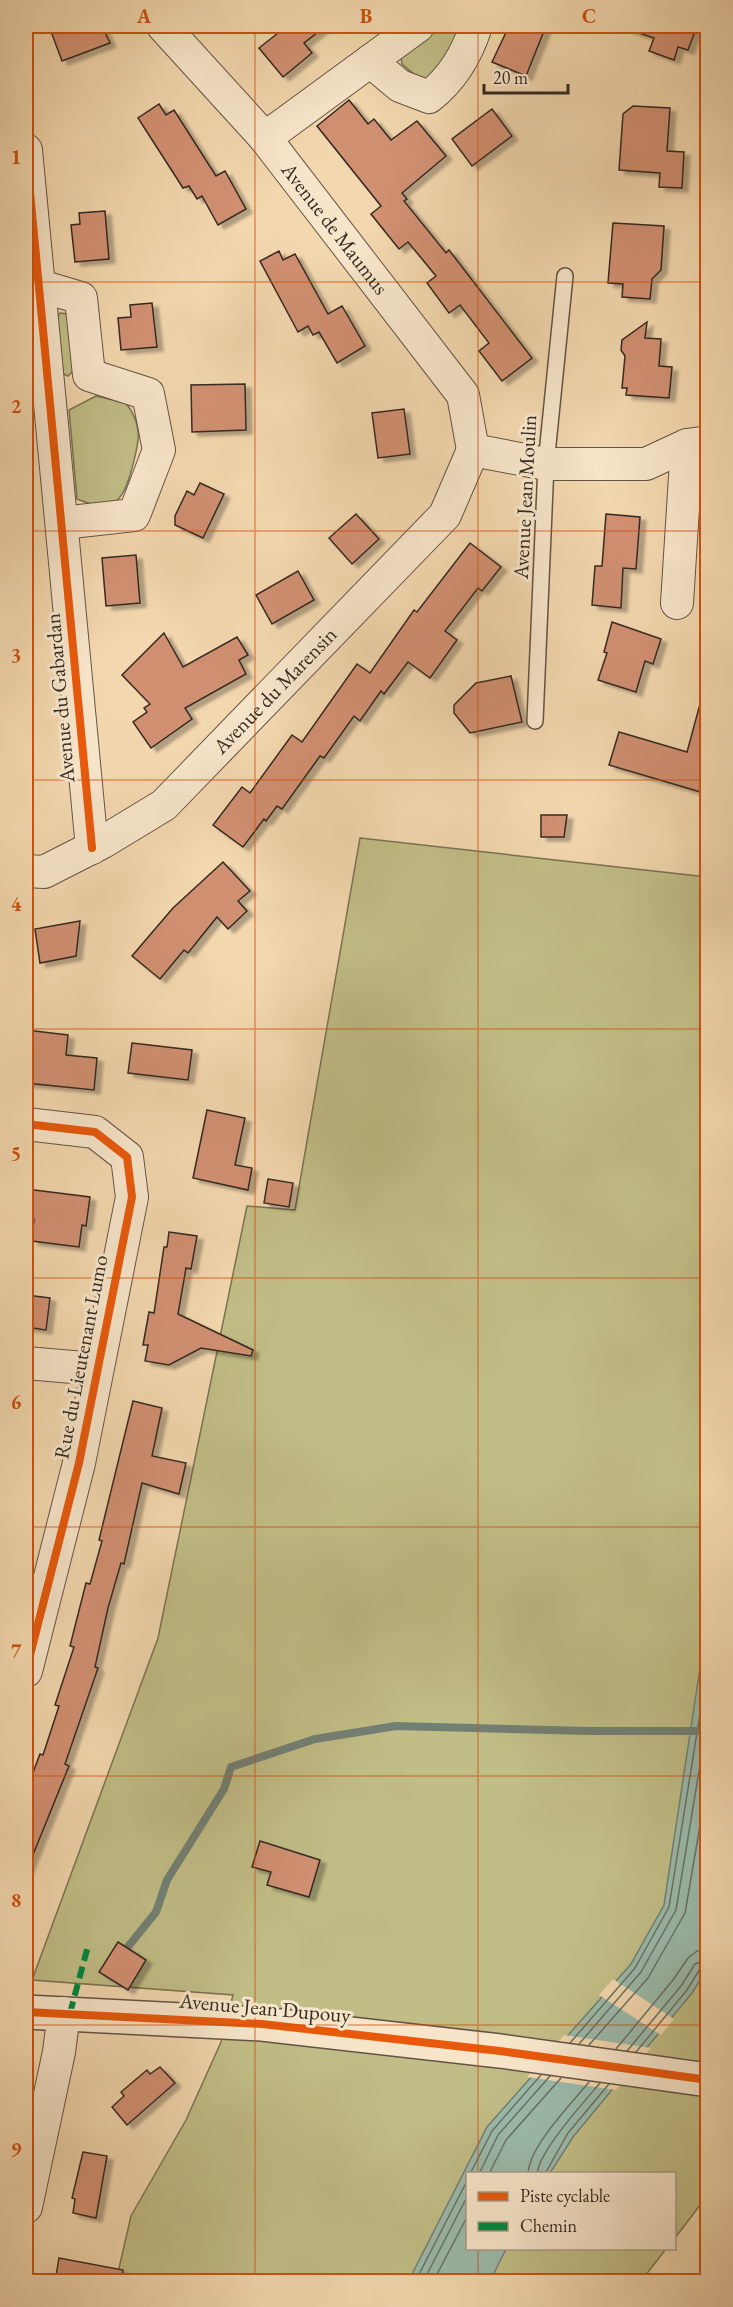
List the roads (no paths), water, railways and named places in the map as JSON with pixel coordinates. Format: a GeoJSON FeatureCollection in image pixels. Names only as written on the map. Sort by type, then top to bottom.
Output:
{"type":"FeatureCollection","features":[{"type":"Feature","properties":{"kind":"street","name":"Avenue de Maumus"},"geometry":{"type":"LineString","coordinates":[[163,26],[265,138],[463,395],[474,450]]}},
{"type":"Feature","properties":{"kind":"street"},"geometry":{"type":"LineString","coordinates":[[265,138],[418,26]]}},
{"type":"Feature","properties":{"kind":"street"},"geometry":{"type":"LineString","coordinates":[[370,61],[400,86],[429,97],[447,83],[471,42],[476,26]]}},
{"type":"Feature","properties":{"kind":"street","name":"Avenue du Gabardan"},"geometry":{"type":"LineString","coordinates":[[26,150],[92,848]]}},
{"type":"Feature","properties":{"kind":"street"},"geometry":{"type":"LineString","coordinates":[[37,285],[81,298],[89,375],[148,394],[159,450],[134,515],[62,523]]}},
{"type":"Feature","properties":{"kind":"street"},"geometry":{"type":"LineString","coordinates":[[474,450],[546,464],[646,464],[697,444],[677,603]]}},
{"type":"Feature","properties":{"kind":"street","name":"Avenue du Marensin"},"geometry":{"type":"LineString","coordinates":[[26,871],[44,872],[92,848],[165,805],[446,515],[474,450]]}},
{"type":"Feature","properties":{"kind":"street","name":"Rue du Lieutenant Lumo"},"geometry":{"type":"LineString","coordinates":[[26,1124],[95,1132],[127,1156],[132,1197],[96,1369],[80,1463],[26,1671]]}},
{"type":"Feature","properties":{"kind":"street"},"geometry":{"type":"LineString","coordinates":[[26,1363],[96,1369]]}},
{"type":"Feature","properties":{"kind":"street","name":"Avenue Jean Dupouy"},"geometry":{"type":"LineString","coordinates":[[26,2012],[262,2024],[500,2051],[708,2080]]}},
{"type":"Feature","properties":{"kind":"street"},"geometry":{"type":"LineString","coordinates":[[26,2207],[59,2052],[64,2013]]}},
{"type":"Feature","properties":{"kind":"lane","name":"Avenue Jean Moulin"},"geometry":{"type":"LineString","coordinates":[[535,721],[546,464],[565,276]]}},
{"type":"Feature","properties":{"kind":"water"},"geometry":{"type":"Polygon","coordinates":[[[707,1622],[707,1969],[692,1993],[573,2137],[551,2172],[466,2172],[466,2250],[506,2250],[490,2281],[408,2282],[487,2127],[631,1964],[664,1905],[707,1622]]]}},
{"type":"Feature","properties":{"kind":"waterway"},"geometry":{"type":"LineString","coordinates":[[127,1948],[156,1912],[167,1880],[224,1789],[231,1767],[315,1739],[396,1726],[590,1731],[708,1731]]}}]}
